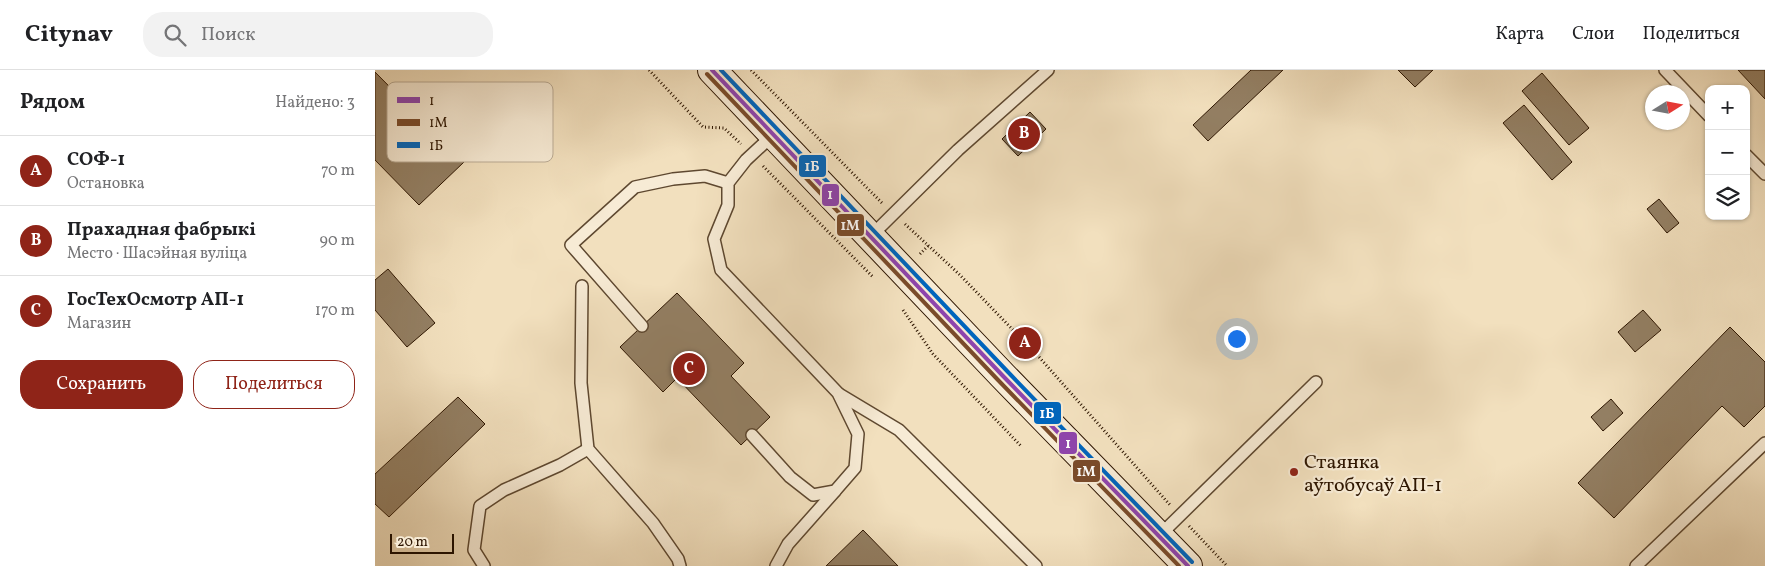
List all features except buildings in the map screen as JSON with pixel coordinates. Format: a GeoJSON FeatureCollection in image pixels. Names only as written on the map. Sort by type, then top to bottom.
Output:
{"type":"FeatureCollection","features":[{"type":"Feature","properties":{"kind":"main road"},"geometry":{"type":"LineString","coordinates":[[712,70],[1003,376],[1188,566]]}},
{"type":"Feature","properties":{"kind":"lane"},"geometry":{"type":"LineString","coordinates":[[871,236],[958,150],[1048,70]]}},
{"type":"Feature","properties":{"kind":"lane"},"geometry":{"type":"LineString","coordinates":[[1665,70],[1705,112]]}},
{"type":"Feature","properties":{"kind":"lane"},"geometry":{"type":"LineString","coordinates":[[774,134],[745,160],[728,183],[728,205],[714,239],[721,270],[838,393],[899,430],[1036,566]]}},
{"type":"Feature","properties":{"kind":"lane"},"geometry":{"type":"LineString","coordinates":[[1750,159],[1765,174]]}},
{"type":"Feature","properties":{"kind":"lane"},"geometry":{"type":"LineString","coordinates":[[643,326],[571,245],[635,187],[673,179],[705,176],[728,183]]}},
{"type":"Feature","properties":{"kind":"lane"},"geometry":{"type":"LineString","coordinates":[[582,286],[581,383],[588,449],[653,524],[678,559],[680,566]]}},
{"type":"Feature","properties":{"kind":"lane"},"geometry":{"type":"LineString","coordinates":[[1159,536],[1316,382]]}},
{"type":"Feature","properties":{"kind":"lane"},"geometry":{"type":"LineString","coordinates":[[776,566],[788,544],[855,468],[858,434],[838,393]]}},
{"type":"Feature","properties":{"kind":"lane"},"geometry":{"type":"LineString","coordinates":[[751,435],[790,477],[813,495],[835,491]]}},
{"type":"Feature","properties":{"kind":"lane"},"geometry":{"type":"LineString","coordinates":[[1636,566],[1765,443]]}},
{"type":"Feature","properties":{"kind":"lane"},"geometry":{"type":"LineString","coordinates":[[484,566],[474,550],[480,506],[503,490],[560,465],[588,449]]}},
{"type":"Feature","properties":{"kind":"path"},"geometry":{"type":"LineString","coordinates":[[649,70],[703,127],[724,128],[877,281]]}},
{"type":"Feature","properties":{"kind":"path"},"geometry":{"type":"LineString","coordinates":[[751,70],[893,215],[960,275],[1039,357],[1180,516],[1227,566]]}},
{"type":"Feature","properties":{"kind":"transit line","name":"1"},"geometry":{"type":"LineString","coordinates":[[712,70],[1003,376],[1188,566]]}},
{"type":"Feature","properties":{"kind":"transit line","name":"1Б"},"geometry":{"type":"LineString","coordinates":[[721,70],[1008,372],[1192,562]]}},
{"type":"Feature","properties":{"kind":"transit line","name":"1М"},"geometry":{"type":"LineString","coordinates":[[707,74],[998,380],[1179,566]]}},
{"type":"Feature","properties":{"kind":"place","name":"Прахадная фабрыкі"},"geometry":{"type":"Point","coordinates":[1024,134]}},
{"type":"Feature","properties":{"kind":"place","name":"СОФ-1"},"geometry":{"type":"Point","coordinates":[1025,343]}},
{"type":"Feature","properties":{"kind":"place","name":"ГосТехОсмотр АП-1"},"geometry":{"type":"Point","coordinates":[689,369]}},
{"type":"Feature","properties":{"kind":"place","name":"Стаянка аўтобусаў АП-1"},"geometry":{"type":"Point","coordinates":[1294,472]}}]}
